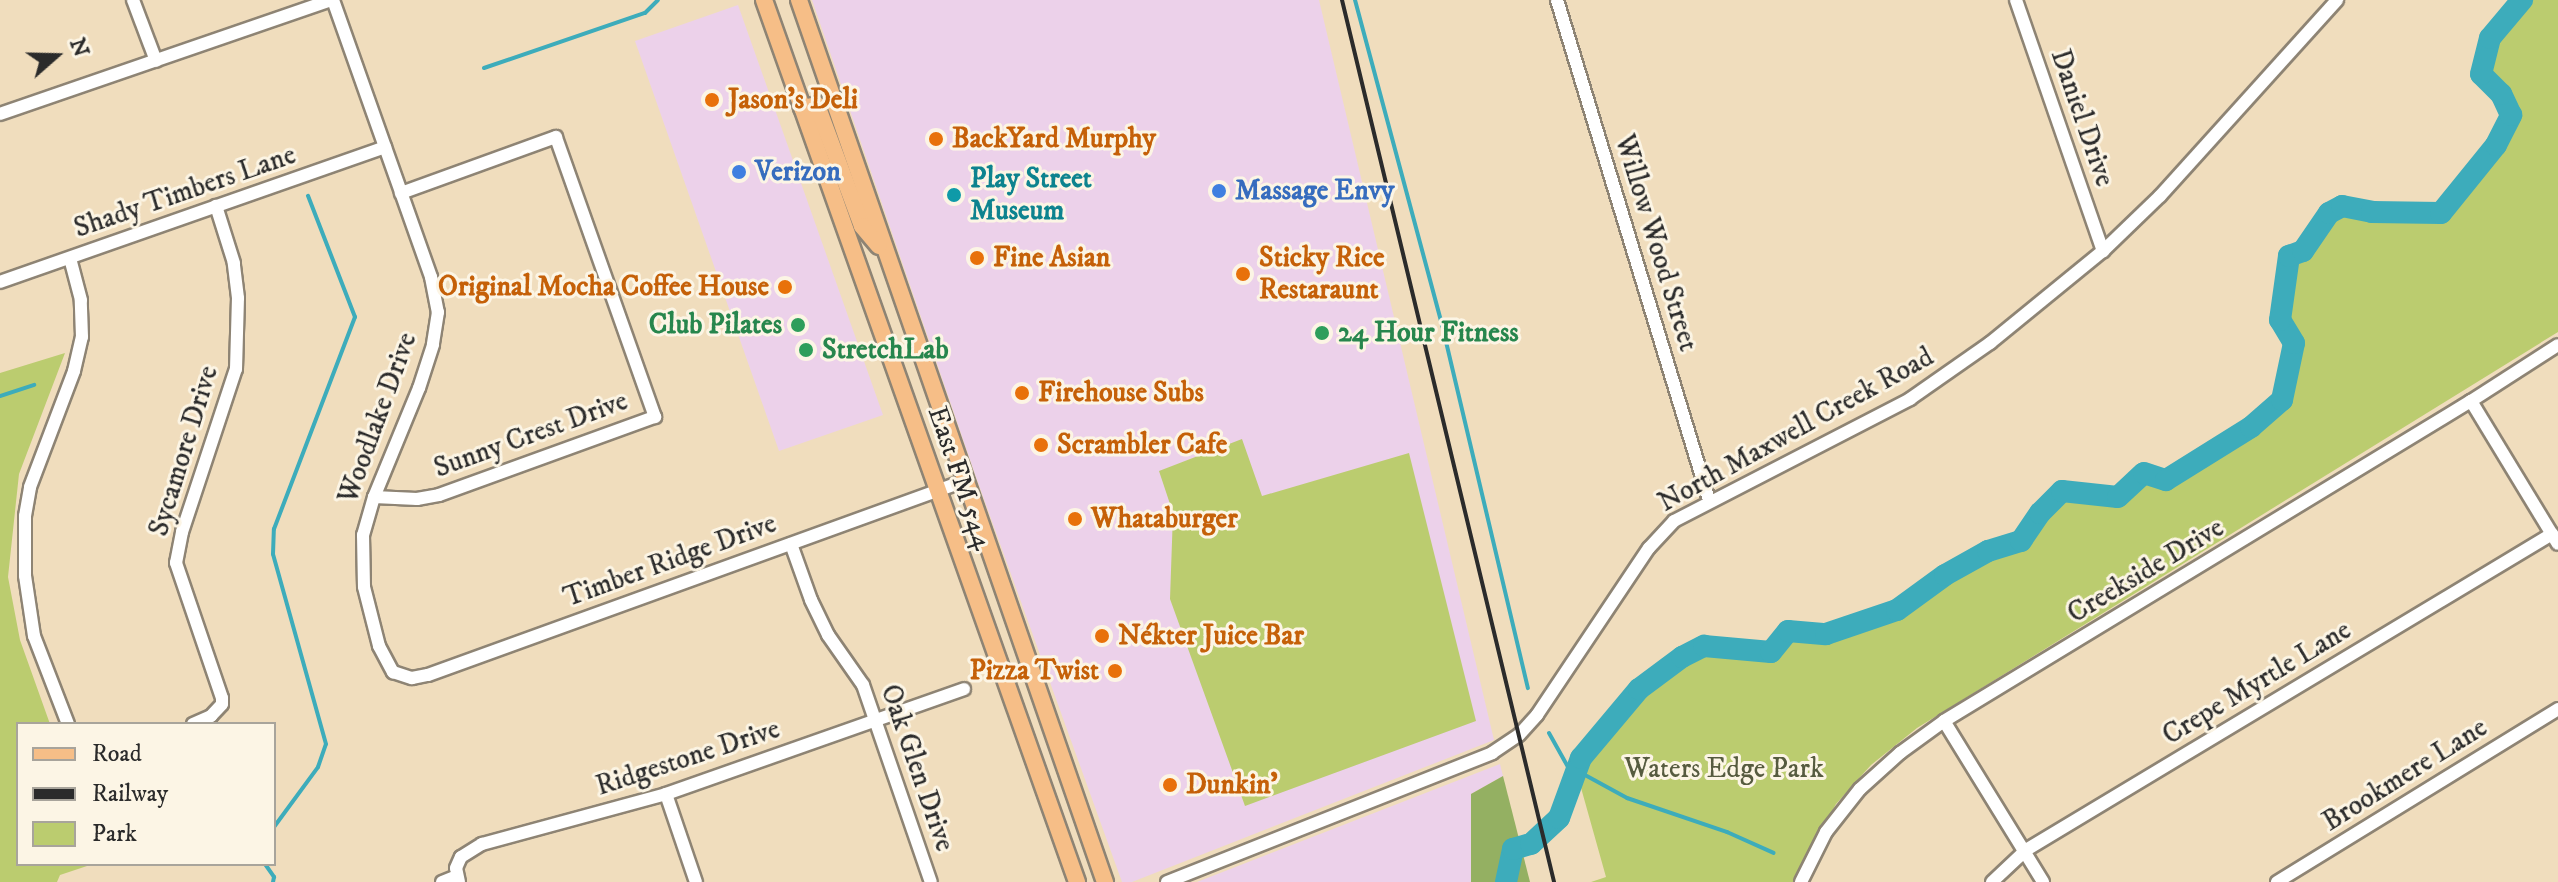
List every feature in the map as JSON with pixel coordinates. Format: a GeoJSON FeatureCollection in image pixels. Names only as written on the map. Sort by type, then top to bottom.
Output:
{"type":"FeatureCollection","features":[{"type":"Feature","properties":{"kind":"main road","name":"East FM 544"},"geometry":{"type":"LineString","coordinates":[[764,0],[1077,882]]}},
{"type":"Feature","properties":{"kind":"main road","name":"East FM 544"},"geometry":{"type":"LineString","coordinates":[[799,0],[1105,882]]}},
{"type":"Feature","properties":{"kind":"main road"},"geometry":{"type":"LineString","coordinates":[[802,108],[817,105],[862,226],[886,253]]}},
{"type":"Feature","properties":{"kind":"street"},"geometry":{"type":"LineString","coordinates":[[133,0],[156,61]]}},
{"type":"Feature","properties":{"kind":"street"},"geometry":{"type":"LineString","coordinates":[[0,114],[332,0]]}},
{"type":"Feature","properties":{"kind":"street","name":"Woodlake Drive"},"geometry":{"type":"LineString","coordinates":[[332,0],[431,277],[438,312],[433,345],[419,388],[374,497],[363,535],[364,587],[379,646],[393,672]]}},
{"type":"Feature","properties":{"kind":"street","name":"Willow Wood Street"},"geometry":{"type":"LineString","coordinates":[[1557,0],[1709,500]]}},
{"type":"Feature","properties":{"kind":"street","name":"Daniel Drive"},"geometry":{"type":"LineString","coordinates":[[2016,0],[2103,251]]}},
{"type":"Feature","properties":{"kind":"street","name":"North Maxwell Creek Road"},"geometry":{"type":"LineString","coordinates":[[1167,882],[1492,753],[1506,744],[1537,715],[1649,548],[1674,521],[1709,500],[1910,399],[1990,343],[2103,251],[2160,196],[2337,0]]}},
{"type":"Feature","properties":{"kind":"street","name":"Sunny Crest Drive"},"geometry":{"type":"LineString","coordinates":[[374,497],[417,499],[439,495],[655,417],[556,137],[401,193]]}},
{"type":"Feature","properties":{"kind":"street","name":"Shady Timbers Lane"},"geometry":{"type":"LineString","coordinates":[[0,282],[385,147]]}},
{"type":"Feature","properties":{"kind":"street","name":"Sycamore Drive"},"geometry":{"type":"LineString","coordinates":[[198,722],[222,704],[220,685],[185,597],[176,563],[182,532],[236,369],[238,298],[234,263],[216,206]]}},
{"type":"Feature","properties":{"kind":"street"},"geometry":{"type":"LineString","coordinates":[[67,722],[34,636],[27,607],[25,561],[30,487],[74,371],[82,337],[81,300],[70,258]]}},
{"type":"Feature","properties":{"kind":"street","name":"Creekside Drive"},"geometry":{"type":"LineString","coordinates":[[1801,882],[1826,832],[1860,789],[1900,753],[1944,721],[2558,345]]}},
{"type":"Feature","properties":{"kind":"street"},"geometry":{"type":"LineString","coordinates":[[2471,401],[2555,539]]}},
{"type":"Feature","properties":{"kind":"street","name":"Timber Ridge Drive"},"geometry":{"type":"LineString","coordinates":[[393,672],[412,678],[428,675],[964,481]]}},
{"type":"Feature","properties":{"kind":"street","name":"Crepe Myrtle Lane"},"geometry":{"type":"LineString","coordinates":[[1992,882],[2026,850],[2555,539]]}},
{"type":"Feature","properties":{"kind":"street","name":"Oak Glen Drive"},"geometry":{"type":"LineString","coordinates":[[791,544],[811,600],[828,635],[863,685],[931,882]]}},
{"type":"Feature","properties":{"kind":"street","name":"Ridgestone Drive"},"geometry":{"type":"LineString","coordinates":[[442,882],[458,879],[461,857],[482,844],[666,794],[964,689]]}},
{"type":"Feature","properties":{"kind":"street","name":"Brookmere Lane"},"geometry":{"type":"LineString","coordinates":[[2277,882],[2558,709]]}},
{"type":"Feature","properties":{"kind":"street"},"geometry":{"type":"LineString","coordinates":[[1944,721],[2043,882]]}},
{"type":"Feature","properties":{"kind":"street"},"geometry":{"type":"LineString","coordinates":[[666,794],[696,882]]}},
{"type":"Feature","properties":{"kind":"shaded area"},"geometry":{"type":"Polygon","coordinates":[[[812,0],[1319,0],[1494,740],[1132,882],[1122,882],[976,477],[812,0]]]}},
{"type":"Feature","properties":{"kind":"shaded area"},"geometry":{"type":"Polygon","coordinates":[[[738,5],[883,415],[779,451],[635,41],[738,5]]]}},
{"type":"Feature","properties":{"kind":"shaded area"},"geometry":{"type":"Polygon","coordinates":[[[1500,764],[1503,776],[1471,794],[1471,882],[1197,882],[1500,764]]]}},
{"type":"Feature","properties":{"kind":"green space","name":"Waters Edge Park"},"geometry":{"type":"Polygon","coordinates":[[[2522,0],[2558,0],[2558,332],[1917,728],[1871,765],[1836,804],[1793,882],[1591,882],[1606,877],[1576,770],[1581,758],[1639,689],[1682,657],[1704,646],[1771,652],[1788,631],[1826,634],[1897,610],[1945,575],[1988,551],[2021,541],[2040,513],[2062,491],[2118,497],[2144,473],[2166,480],[2251,427],[2282,400],[2294,343],[2280,320],[2289,256],[2303,251],[2329,213],[2342,206],[2372,212],[2441,213],[2496,145],[2511,115],[2501,94],[2481,74],[2490,38],[2522,0]]]}},
{"type":"Feature","properties":{"kind":"green space"},"geometry":{"type":"Polygon","coordinates":[[[65,353],[19,474],[8,577],[20,640],[49,722],[16,722],[16,866],[87,866],[60,875],[57,882],[0,882],[0,373],[65,353]]]}},
{"type":"Feature","properties":{"kind":"green space"},"geometry":{"type":"Polygon","coordinates":[[[1242,439],[1262,496],[1409,453],[1476,721],[1245,806],[1170,599],[1173,513],[1159,471],[1242,439]]]}},
{"type":"Feature","properties":{"kind":"green space"},"geometry":{"type":"Polygon","coordinates":[[[1503,776],[1530,882],[1471,882],[1471,794],[1503,776]]]}},
{"type":"Feature","properties":{"kind":"waterway"},"geometry":{"type":"LineString","coordinates":[[484,68],[645,13],[658,0]]}},
{"type":"Feature","properties":{"kind":"waterway"},"geometry":{"type":"LineString","coordinates":[[1355,0],[1443,329],[1528,688]]}},
{"type":"Feature","properties":{"kind":"waterway"},"geometry":{"type":"LineString","coordinates":[[1506,882],[1513,849],[1531,844],[1559,818],[1581,758],[1639,689],[1682,657],[1704,646],[1771,652],[1788,631],[1826,634],[1897,610],[1945,575],[1988,551],[2021,541],[2040,513],[2062,491],[2118,497],[2144,473],[2166,480],[2251,427],[2282,400],[2294,343],[2280,320],[2289,256],[2303,251],[2329,213],[2342,206],[2372,212],[2441,213],[2496,145],[2511,115],[2501,94],[2481,74],[2490,38],[2522,0]]}},
{"type":"Feature","properties":{"kind":"waterway"},"geometry":{"type":"LineString","coordinates":[[276,824],[318,767],[326,744],[273,554],[274,529],[355,317],[308,196]]}},
{"type":"Feature","properties":{"kind":"waterway"},"geometry":{"type":"LineString","coordinates":[[0,396],[34,385]]}},
{"type":"Feature","properties":{"kind":"waterway"},"geometry":{"type":"LineString","coordinates":[[1549,733],[1573,776],[1585,775],[1627,798],[1727,832],[1774,853]]}},
{"type":"Feature","properties":{"kind":"waterway"},"geometry":{"type":"LineString","coordinates":[[266,866],[274,877],[273,882]]}},
{"type":"Feature","properties":{"kind":"railway"},"geometry":{"type":"LineString","coordinates":[[1342,0],[1554,882]]}},
{"type":"Feature","properties":{"kind":"place","name":"Jason's Deli"},"geometry":{"type":"Point","coordinates":[712,100]}},
{"type":"Feature","properties":{"kind":"place","name":"BackYard Murphy"},"geometry":{"type":"Point","coordinates":[936,139]}},
{"type":"Feature","properties":{"kind":"place","name":"Verizon"},"geometry":{"type":"Point","coordinates":[739,172]}},
{"type":"Feature","properties":{"kind":"place","name":"Massage Envy"},"geometry":{"type":"Point","coordinates":[1219,191]}},
{"type":"Feature","properties":{"kind":"place","name":"Play Street Museum"},"geometry":{"type":"Point","coordinates":[954,195]}},
{"type":"Feature","properties":{"kind":"place","name":"Fine Asian"},"geometry":{"type":"Point","coordinates":[977,258]}},
{"type":"Feature","properties":{"kind":"place","name":"Sticky Rice Restaraunt"},"geometry":{"type":"Point","coordinates":[1243,274]}},
{"type":"Feature","properties":{"kind":"place","name":"Original Mocha Coffee House"},"geometry":{"type":"Point","coordinates":[785,287]}},
{"type":"Feature","properties":{"kind":"place","name":"Club Pilates"},"geometry":{"type":"Point","coordinates":[798,325]}},
{"type":"Feature","properties":{"kind":"place","name":"24 Hour Fitness"},"geometry":{"type":"Point","coordinates":[1322,333]}},
{"type":"Feature","properties":{"kind":"place","name":"StretchLab"},"geometry":{"type":"Point","coordinates":[806,350]}},
{"type":"Feature","properties":{"kind":"place","name":"Firehouse Subs"},"geometry":{"type":"Point","coordinates":[1022,393]}},
{"type":"Feature","properties":{"kind":"place","name":"Scrambler Cafe"},"geometry":{"type":"Point","coordinates":[1041,445]}},
{"type":"Feature","properties":{"kind":"place","name":"Whataburger"},"geometry":{"type":"Point","coordinates":[1075,519]}},
{"type":"Feature","properties":{"kind":"place","name":"Nékter Juice Bar"},"geometry":{"type":"Point","coordinates":[1102,636]}},
{"type":"Feature","properties":{"kind":"place","name":"Pizza Twist"},"geometry":{"type":"Point","coordinates":[1115,671]}},
{"type":"Feature","properties":{"kind":"place","name":"Dunkin'"},"geometry":{"type":"Point","coordinates":[1170,785]}}]}
